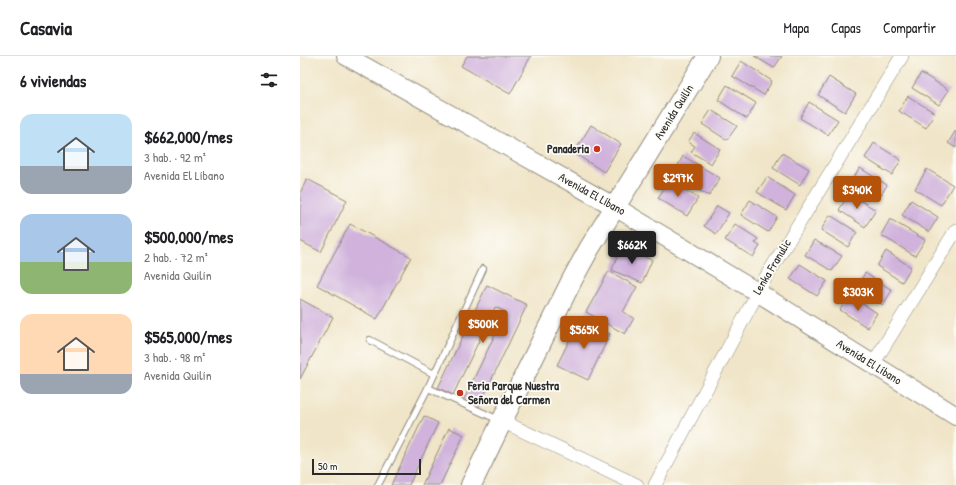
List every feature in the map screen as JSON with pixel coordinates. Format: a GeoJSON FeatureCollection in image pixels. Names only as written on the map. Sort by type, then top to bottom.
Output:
{"type":"FeatureCollection","features":[{"type":"Feature","properties":{"kind":"main road","name":"Avenida El Líbano"},"geometry":{"type":"LineString","coordinates":[[346,56],[615,207],[757,292],[956,416]]}},
{"type":"Feature","properties":{"kind":"main road","name":"Avenida Quilín"},"geometry":{"type":"LineString","coordinates":[[471,485],[572,280],[589,249],[708,56]]}},
{"type":"Feature","properties":{"kind":"street","name":"Lenka Franulic"},"geometry":{"type":"LineString","coordinates":[[655,485],[766,276],[902,56]]}},
{"type":"Feature","properties":{"kind":"street"},"geometry":{"type":"LineString","coordinates":[[873,364],[956,230]]}},
{"type":"Feature","properties":{"kind":"street"},"geometry":{"type":"LineString","coordinates":[[502,421],[637,485]]}},
{"type":"Feature","properties":{"kind":"lane"},"geometry":{"type":"LineString","coordinates":[[378,485],[428,388],[482,269]]}},
{"type":"Feature","properties":{"kind":"lane"},"geometry":{"type":"LineString","coordinates":[[370,340],[434,374]]}},
{"type":"Feature","properties":{"kind":"lane"},"geometry":{"type":"LineString","coordinates":[[428,388],[502,421]]}},
{"type":"Feature","properties":{"kind":"building"},"geometry":{"type":"Polygon","coordinates":[[[467,56],[531,56],[510,94],[461,66],[467,56]]]}},
{"type":"Feature","properties":{"kind":"building"},"geometry":{"type":"Polygon","coordinates":[[[754,56],[782,56],[774,68],[754,56]]]}},
{"type":"Feature","properties":{"kind":"building"},"geometry":{"type":"Polygon","coordinates":[[[741,61],[772,81],[764,95],[732,76],[741,61]]]}},
{"type":"Feature","properties":{"kind":"building"},"geometry":{"type":"Polygon","coordinates":[[[921,73],[949,90],[939,105],[912,88],[921,73]]]}},
{"type":"Feature","properties":{"kind":"building"},"geometry":{"type":"Polygon","coordinates":[[[829,77],[856,94],[845,112],[818,95],[829,77]]]}},
{"type":"Feature","properties":{"kind":"building"},"geometry":{"type":"Polygon","coordinates":[[[727,85],[756,103],[747,119],[718,100],[727,85]]]}},
{"type":"Feature","properties":{"kind":"building"},"geometry":{"type":"Polygon","coordinates":[[[908,96],[935,113],[926,128],[899,111],[908,96]]]}},
{"type":"Feature","properties":{"kind":"building"},"geometry":{"type":"Polygon","coordinates":[[[809,102],[838,120],[828,135],[800,118],[809,102]]]}},
{"type":"Feature","properties":{"kind":"building"},"geometry":{"type":"Polygon","coordinates":[[[711,110],[737,126],[727,140],[702,124],[711,110]]]}},
{"type":"Feature","properties":{"kind":"building","name":"Panaderia"},"geometry":{"type":"Polygon","coordinates":[[[591,125],[621,144],[604,172],[574,153],[591,125]]]}},
{"type":"Feature","properties":{"kind":"building"},"geometry":{"type":"Polygon","coordinates":[[[956,130],[956,148],[948,143],[956,130]]]}},
{"type":"Feature","properties":{"kind":"building"},"geometry":{"type":"Polygon","coordinates":[[[694,133],[720,149],[711,164],[691,152],[695,146],[688,142],[694,133]]]}},
{"type":"Feature","properties":{"kind":"building"},"geometry":{"type":"Polygon","coordinates":[[[874,143],[901,160],[892,175],[865,158],[874,143]]]}},
{"type":"Feature","properties":{"kind":"building"},"geometry":{"type":"Polygon","coordinates":[[[782,153],[809,169],[800,185],[773,168],[782,153]]]}},
{"type":"Feature","properties":{"kind":"building"},"geometry":{"type":"Polygon","coordinates":[[[683,156],[720,178],[709,196],[673,175],[683,156]]]}},
{"type":"Feature","properties":{"kind":"building"},"geometry":{"type":"Polygon","coordinates":[[[860,168],[887,185],[878,200],[850,183],[860,168]]]}},
{"type":"Feature","properties":{"kind":"building"},"geometry":{"type":"Polygon","coordinates":[[[927,169],[953,185],[941,205],[915,189],[927,169]]]}},
{"type":"Feature","properties":{"kind":"building"},"geometry":{"type":"Polygon","coordinates":[[[767,177],[795,195],[786,210],[757,192],[767,177]]]}},
{"type":"Feature","properties":{"kind":"building"},"geometry":{"type":"Polygon","coordinates":[[[307,179],[347,200],[321,252],[300,241],[300,193],[307,179]]]}},
{"type":"Feature","properties":{"kind":"building"},"geometry":{"type":"Polygon","coordinates":[[[669,180],[698,198],[687,216],[658,198],[669,180]]]}},
{"type":"Feature","properties":{"kind":"building"},"geometry":{"type":"Polygon","coordinates":[[[849,194],[876,210],[865,227],[839,210],[849,194]]]}},
{"type":"Feature","properties":{"kind":"building"},"geometry":{"type":"Polygon","coordinates":[[[750,200],[777,217],[768,232],[741,215],[750,200]]]}},
{"type":"Feature","properties":{"kind":"building"},"geometry":{"type":"Polygon","coordinates":[[[911,200],[938,217],[929,232],[902,215],[911,200]]]}},
{"type":"Feature","properties":{"kind":"building"},"geometry":{"type":"Polygon","coordinates":[[[717,206],[729,213],[716,234],[704,226],[717,206]]]}},
{"type":"Feature","properties":{"kind":"building"},"geometry":{"type":"Polygon","coordinates":[[[830,215],[857,232],[848,247],[821,230],[830,215]]]}},
{"type":"Feature","properties":{"kind":"building"},"geometry":{"type":"Polygon","coordinates":[[[890,219],[925,240],[915,256],[881,235],[890,219]]]}},
{"type":"Feature","properties":{"kind":"building"},"geometry":{"type":"Polygon","coordinates":[[[350,224],[411,257],[377,319],[317,285],[350,224]]]}},
{"type":"Feature","properties":{"kind":"building"},"geometry":{"type":"Polygon","coordinates":[[[735,224],[758,239],[755,243],[760,246],[753,257],[725,240],[735,224]]]}},
{"type":"Feature","properties":{"kind":"building"},"geometry":{"type":"Polygon","coordinates":[[[814,240],[842,256],[832,271],[805,255],[814,240]]]}},
{"type":"Feature","properties":{"kind":"building"},"geometry":{"type":"Polygon","coordinates":[[[621,247],[652,260],[642,283],[612,270],[621,247]]]}},
{"type":"Feature","properties":{"kind":"building"},"geometry":{"type":"Polygon","coordinates":[[[886,251],[911,267],[902,282],[877,266],[886,251]]]}},
{"type":"Feature","properties":{"kind":"building"},"geometry":{"type":"Polygon","coordinates":[[[800,264],[827,281],[817,296],[790,279],[800,264]]]}},
{"type":"Feature","properties":{"kind":"building"},"geometry":{"type":"Polygon","coordinates":[[[609,271],[637,287],[623,312],[634,318],[625,334],[586,312],[609,271]]]}},
{"type":"Feature","properties":{"kind":"building"},"geometry":{"type":"Polygon","coordinates":[[[865,273],[892,290],[883,305],[856,288],[865,273]]]}},
{"type":"Feature","properties":{"kind":"building"},"geometry":{"type":"Polygon","coordinates":[[[487,285],[527,305],[478,408],[463,401],[506,312],[495,307],[453,395],[438,388],[487,285]]]}},
{"type":"Feature","properties":{"kind":"building"},"geometry":{"type":"Polygon","coordinates":[[[849,295],[877,313],[868,328],[840,310],[849,295]]]}},
{"type":"Feature","properties":{"kind":"building"},"geometry":{"type":"Polygon","coordinates":[[[300,299],[333,317],[300,379],[300,299]]]}},
{"type":"Feature","properties":{"kind":"building"},"geometry":{"type":"Polygon","coordinates":[[[580,319],[610,334],[588,380],[557,365],[580,319]]]}},
{"type":"Feature","properties":{"kind":"building"},"geometry":{"type":"Polygon","coordinates":[[[424,416],[438,423],[409,485],[391,485],[424,416]]]}},
{"type":"Feature","properties":{"kind":"building"},"geometry":{"type":"Polygon","coordinates":[[[449,428],[464,435],[440,485],[422,485],[449,428]]]}},
{"type":"Feature","properties":{"kind":"place","name":"Panaderia"},"geometry":{"type":"Point","coordinates":[597,149]}},
{"type":"Feature","properties":{"kind":"place","name":"Feria Parque Nuestra Señora del Carmen"},"geometry":{"type":"Point","coordinates":[460,393]}}]}
